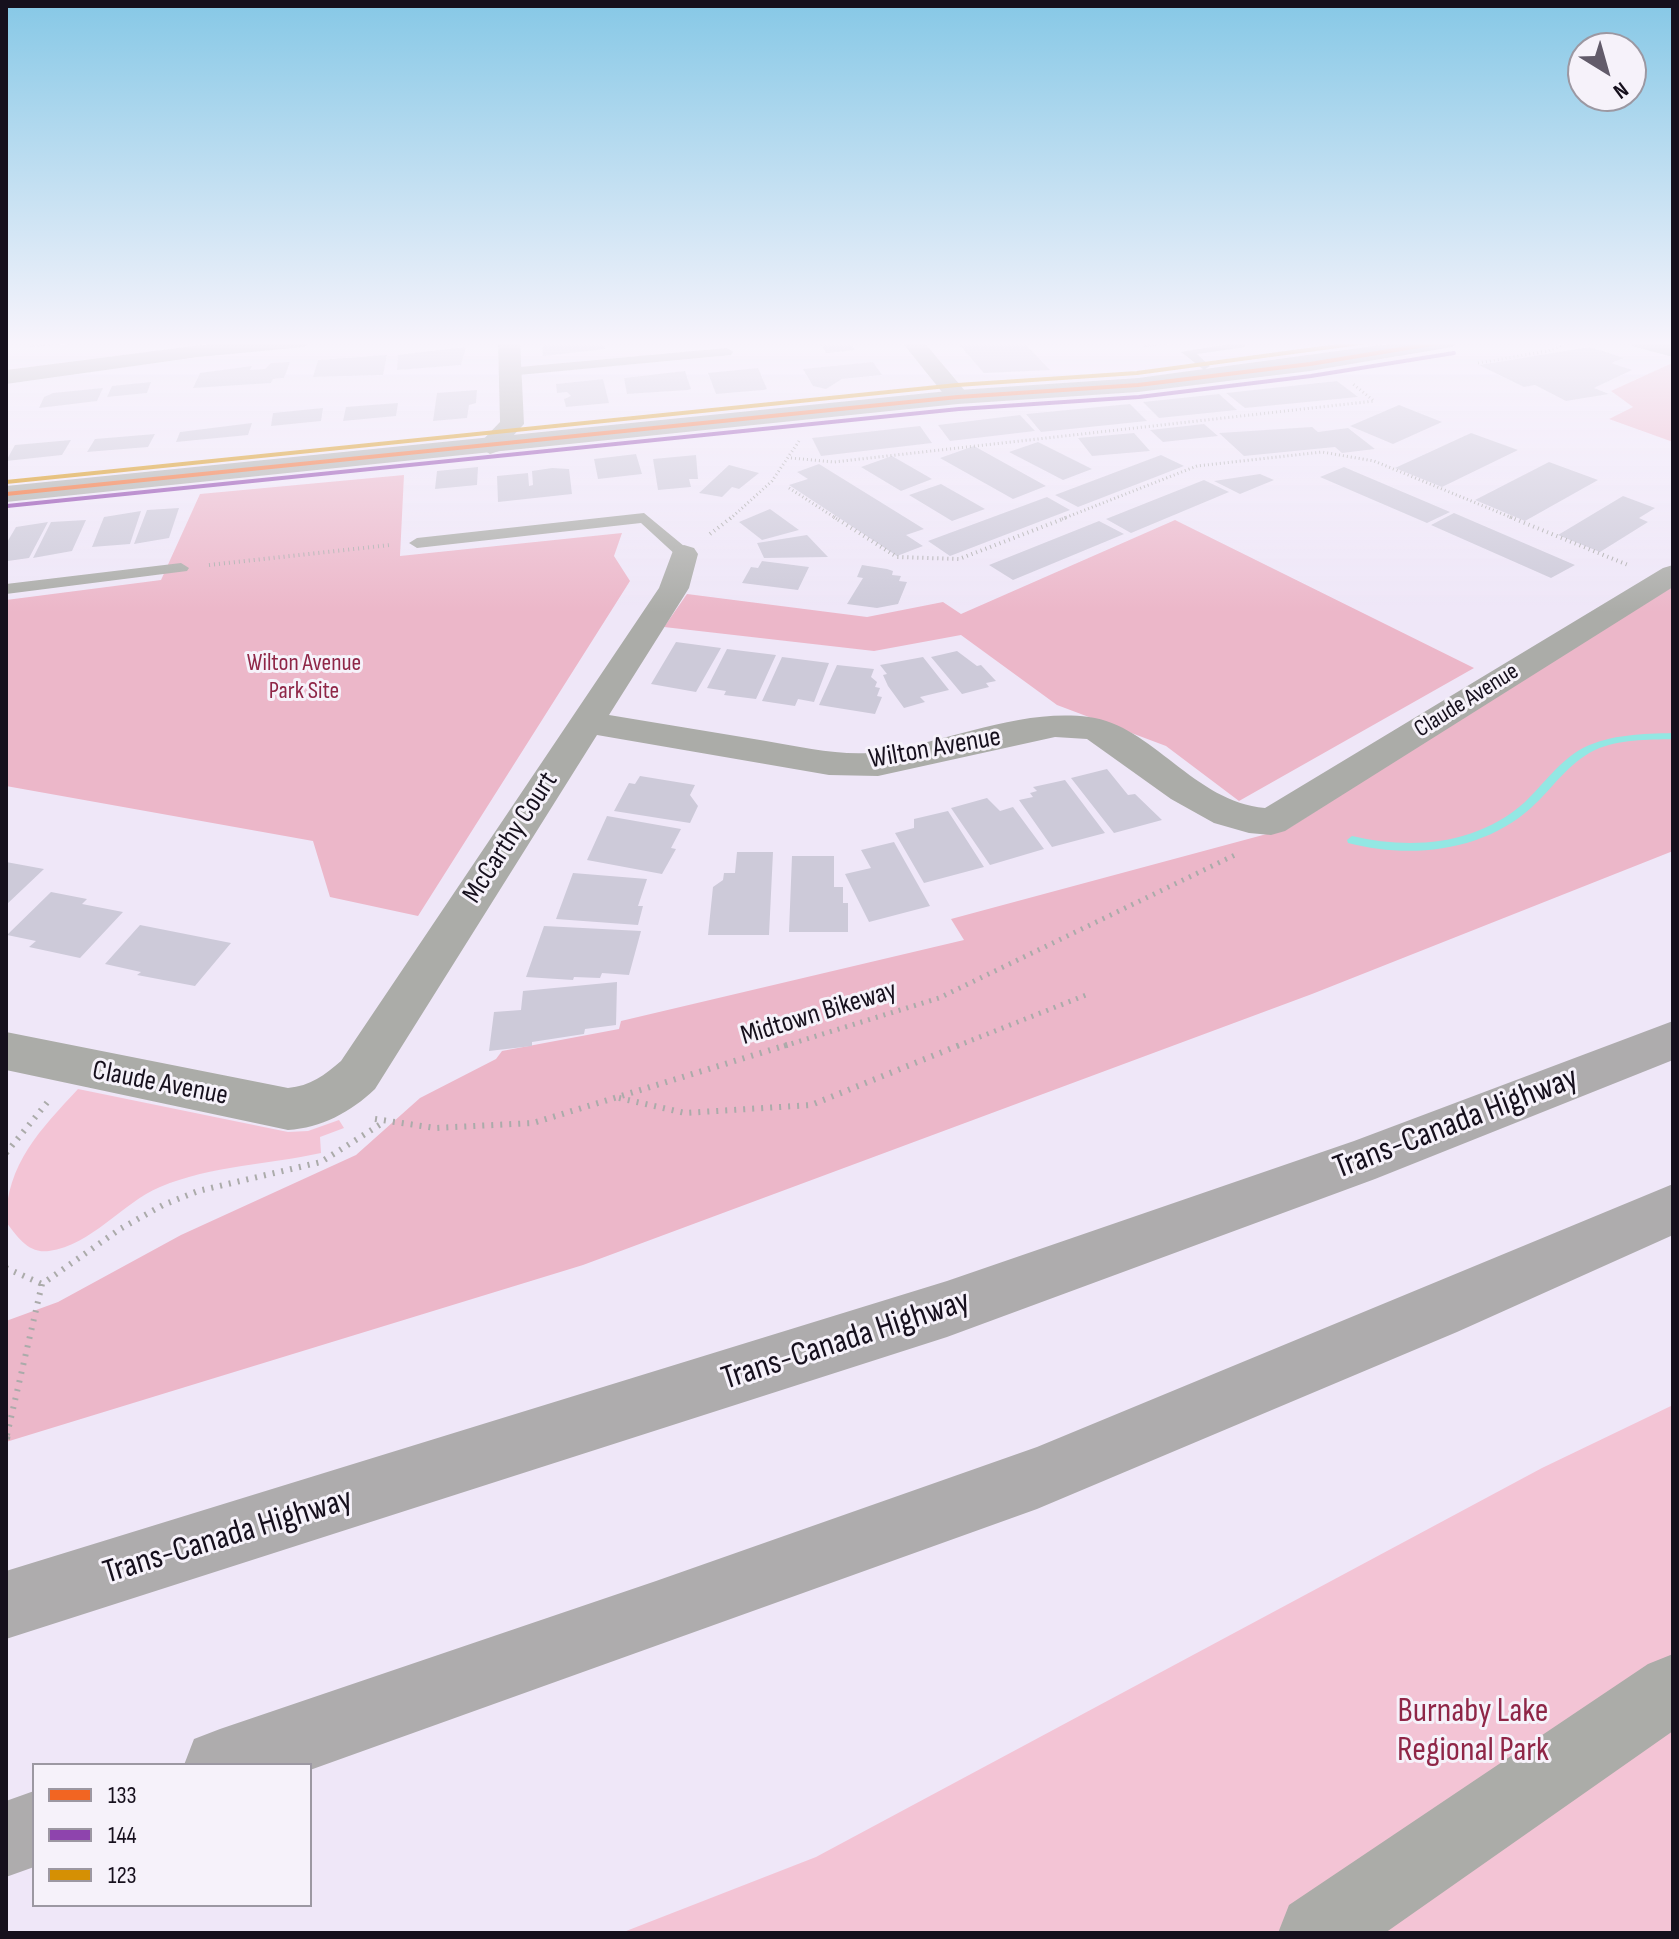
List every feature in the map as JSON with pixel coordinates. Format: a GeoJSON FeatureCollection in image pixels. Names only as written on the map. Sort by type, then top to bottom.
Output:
{"type":"FeatureCollection","features":[{"type":"Feature","properties":{"kind":"highway","name":"Trans-Canada Highway"},"geometry":{"type":"LineString","coordinates":[[6,1605],[947,1309],[1357,1163],[1673,1040]]}},
{"type":"Feature","properties":{"kind":"highway"},"geometry":{"type":"LineString","coordinates":[[226,1763],[656,1615],[1037,1478],[1673,1209]]}},
{"type":"Feature","properties":{"kind":"highway"},"geometry":{"type":"LineString","coordinates":[[6,1839],[32,1830]]}},
{"type":"Feature","properties":{"kind":"main road"},"geometry":{"type":"LineString","coordinates":[[6,494],[629,431]]}},
{"type":"Feature","properties":{"kind":"street"},"geometry":{"type":"LineString","coordinates":[[490,446],[505,431]]}},
{"type":"Feature","properties":{"kind":"street","name":"McCarthy Court"},"geometry":{"type":"LineString","coordinates":[[315,1104],[336,1094],[358,1075],[674,588],[684,554]]}},
{"type":"Feature","properties":{"kind":"street","name":"Claude Avenue"},"geometry":{"type":"LineString","coordinates":[[1259,822],[1281,817],[1673,574]]}},
{"type":"Feature","properties":{"kind":"street","name":"Wilton Avenue"},"geometry":{"type":"LineString","coordinates":[[586,722],[829,763],[878,764],[1055,726],[1091,728],[1106,733],[1218,811],[1241,820],[1259,822]]}},
{"type":"Feature","properties":{"kind":"street","name":"Claude Avenue"},"geometry":{"type":"LineString","coordinates":[[6,1051],[288,1109],[315,1104]]}},
{"type":"Feature","properties":{"kind":"street"},"geometry":{"type":"LineString","coordinates":[[1317,1933],[1673,1689]]}},
{"type":"Feature","properties":{"kind":"lane"},"geometry":{"type":"LineString","coordinates":[[417,543],[644,518],[684,554]]}},
{"type":"Feature","properties":{"kind":"lane"},"geometry":{"type":"LineString","coordinates":[[6,589],[181,568]]}},
{"type":"Feature","properties":{"kind":"path"},"geometry":{"type":"LineString","coordinates":[[791,458],[834,462],[1104,431]]}},
{"type":"Feature","properties":{"kind":"path"},"geometry":{"type":"LineString","coordinates":[[684,554],[745,506],[791,458],[796,448]]}},
{"type":"Feature","properties":{"kind":"path"},"geometry":{"type":"LineString","coordinates":[[789,488],[897,557],[959,559],[1197,466],[1331,452],[1374,461],[1633,567]]}},
{"type":"Feature","properties":{"kind":"path"},"geometry":{"type":"LineString","coordinates":[[181,568],[417,543]]}},
{"type":"Feature","properties":{"kind":"path","name":"Midtown Bikeway"},"geometry":{"type":"LineString","coordinates":[[368,1117],[435,1128],[533,1123],[939,998],[1234,858],[1259,822]]}},
{"type":"Feature","properties":{"kind":"path"},"geometry":{"type":"LineString","coordinates":[[618,1098],[685,1113],[811,1105],[1086,995]]}},
{"type":"Feature","properties":{"kind":"path"},"geometry":{"type":"LineString","coordinates":[[6,1153],[77,1068]]}},
{"type":"Feature","properties":{"kind":"path"},"geometry":{"type":"LineString","coordinates":[[6,1439],[42,1284],[120,1229],[163,1205],[198,1191],[321,1162],[385,1122]]}},
{"type":"Feature","properties":{"kind":"path"},"geometry":{"type":"LineString","coordinates":[[6,1268],[42,1284]]}},
{"type":"Feature","properties":{"kind":"green space"},"geometry":{"type":"Polygon","coordinates":[[[1644,431],[1673,431],[1673,442],[1644,431]]]}},
{"type":"Feature","properties":{"kind":"green space","name":"Wilton Avenue Park Site"},"geometry":{"type":"Polygon","coordinates":[[[404,475],[400,556],[622,533],[614,556],[630,581],[418,916],[330,897],[313,841],[6,786],[6,600],[161,580],[200,494],[404,475]]]}},
{"type":"Feature","properties":{"kind":"green space"},"geometry":{"type":"Polygon","coordinates":[[[1175,520],[1474,668],[1239,801],[1166,746],[1057,705],[961,635],[874,651],[664,627],[687,594],[867,617],[943,602],[961,614],[1175,520]]]}},
{"type":"Feature","properties":{"kind":"green space"},"geometry":{"type":"Polygon","coordinates":[[[1673,583],[1673,851],[1312,994],[583,1265],[6,1442],[6,1321],[58,1302],[181,1235],[356,1155],[420,1098],[496,1059],[502,1051],[619,1029],[621,1021],[964,940],[951,919],[1289,828],[1673,583]]]}},
{"type":"Feature","properties":{"kind":"green space"},"geometry":{"type":"Polygon","coordinates":[[[78,1089],[288,1132],[308,1131],[339,1120],[344,1128],[320,1137],[321,1153],[180,1180],[146,1194],[79,1241],[49,1251],[35,1250],[24,1243],[6,1222],[12,1182],[39,1133],[78,1089]]]}},
{"type":"Feature","properties":{"kind":"green space","name":"Burnaby Lake Regional Park"},"geometry":{"type":"Polygon","coordinates":[[[1673,1405],[1673,1933],[621,1933],[816,1857],[1542,1468],[1673,1405]]]}},
{"type":"Feature","properties":{"kind":"building"},"geometry":{"type":"Polygon","coordinates":[[[249,431],[248,435],[176,442],[180,432],[249,431]]]}},
{"type":"Feature","properties":{"kind":"building"},"geometry":{"type":"Polygon","coordinates":[[[871,431],[924,431],[932,443],[821,456],[812,438],[871,431]]]}},
{"type":"Feature","properties":{"kind":"building"},"geometry":{"type":"Polygon","coordinates":[[[943,431],[1031,431],[950,441],[943,431]]]}},
{"type":"Feature","properties":{"kind":"building"},"geometry":{"type":"Polygon","coordinates":[[[1152,431],[1213,431],[1218,436],[1163,442],[1152,431]]]}},
{"type":"Feature","properties":{"kind":"building"},"geometry":{"type":"Polygon","coordinates":[[[1352,431],[1375,449],[1342,453],[1335,447],[1244,456],[1219,433],[1352,431]]]}},
{"type":"Feature","properties":{"kind":"building"},"geometry":{"type":"Polygon","coordinates":[[[1363,431],[1421,431],[1393,444],[1363,431]]]}},
{"type":"Feature","properties":{"kind":"building"},"geometry":{"type":"Polygon","coordinates":[[[1134,433],[1150,451],[1092,456],[1078,438],[1134,433]]]}},
{"type":"Feature","properties":{"kind":"building"},"geometry":{"type":"Polygon","coordinates":[[[1471,433],[1518,450],[1442,487],[1395,468],[1471,433]]]}},
{"type":"Feature","properties":{"kind":"building"},"geometry":{"type":"Polygon","coordinates":[[[155,434],[148,447],[87,452],[95,439],[155,434]]]}},
{"type":"Feature","properties":{"kind":"building"},"geometry":{"type":"Polygon","coordinates":[[[71,440],[62,455],[6,461],[15,445],[71,440]]]}},
{"type":"Feature","properties":{"kind":"building"},"geometry":{"type":"Polygon","coordinates":[[[1038,442],[1092,469],[1063,480],[1009,452],[1038,442]]]}},
{"type":"Feature","properties":{"kind":"building"},"geometry":{"type":"Polygon","coordinates":[[[974,446],[1046,486],[1013,499],[940,458],[974,446]]]}},
{"type":"Feature","properties":{"kind":"building"},"geometry":{"type":"Polygon","coordinates":[[[636,454],[642,474],[598,479],[594,459],[636,454]]]}},
{"type":"Feature","properties":{"kind":"building"},"geometry":{"type":"Polygon","coordinates":[[[696,455],[698,479],[689,479],[691,487],[658,490],[653,459],[696,455]]]}},
{"type":"Feature","properties":{"kind":"building"},"geometry":{"type":"Polygon","coordinates":[[[1161,455],[1184,466],[1078,507],[1055,495],[1161,455]]]}},
{"type":"Feature","properties":{"kind":"building"},"geometry":{"type":"Polygon","coordinates":[[[892,456],[932,479],[901,491],[861,467],[892,456]]]}},
{"type":"Feature","properties":{"kind":"building"},"geometry":{"type":"Polygon","coordinates":[[[1549,462],[1598,480],[1525,521],[1475,500],[1549,462]]]}},
{"type":"Feature","properties":{"kind":"building"},"geometry":{"type":"Polygon","coordinates":[[[819,464],[924,529],[906,535],[923,546],[897,556],[789,485],[808,479],[797,472],[819,464]]]}},
{"type":"Feature","properties":{"kind":"building"},"geometry":{"type":"Polygon","coordinates":[[[729,465],[759,473],[739,489],[732,487],[722,497],[699,493],[729,465]]]}},
{"type":"Feature","properties":{"kind":"building"},"geometry":{"type":"Polygon","coordinates":[[[478,467],[477,485],[435,489],[437,471],[478,467]]]}},
{"type":"Feature","properties":{"kind":"building"},"geometry":{"type":"Polygon","coordinates":[[[1344,467],[1450,512],[1427,523],[1320,477],[1344,467]]]}},
{"type":"Feature","properties":{"kind":"building"},"geometry":{"type":"Polygon","coordinates":[[[569,469],[572,494],[498,502],[497,476],[528,473],[529,486],[533,485],[532,471],[569,469]]]}},
{"type":"Feature","properties":{"kind":"building"},"geometry":{"type":"Polygon","coordinates":[[[1260,474],[1274,480],[1240,494],[1214,481],[1260,474]]]}},
{"type":"Feature","properties":{"kind":"building"},"geometry":{"type":"Polygon","coordinates":[[[1204,480],[1229,492],[1131,533],[1106,519],[1204,480]]]}},
{"type":"Feature","properties":{"kind":"building"},"geometry":{"type":"Polygon","coordinates":[[[941,484],[985,509],[952,521],[909,495],[941,484]]]}},
{"type":"Feature","properties":{"kind":"building"},"geometry":{"type":"Polygon","coordinates":[[[1623,496],[1655,508],[1639,518],[1648,522],[1600,552],[1558,535],[1623,496]]]}},
{"type":"Feature","properties":{"kind":"building"},"geometry":{"type":"Polygon","coordinates":[[[1047,497],[1070,510],[950,556],[928,541],[1047,497]]]}},
{"type":"Feature","properties":{"kind":"building"},"geometry":{"type":"Polygon","coordinates":[[[179,508],[169,538],[134,544],[147,510],[179,508]]]}},
{"type":"Feature","properties":{"kind":"building"},"geometry":{"type":"Polygon","coordinates":[[[770,509],[799,530],[762,540],[739,522],[770,509]]]}},
{"type":"Feature","properties":{"kind":"building"},"geometry":{"type":"Polygon","coordinates":[[[141,511],[130,544],[92,547],[104,517],[141,511]]]}},
{"type":"Feature","properties":{"kind":"building"},"geometry":{"type":"Polygon","coordinates":[[[1454,513],[1575,565],[1551,578],[1431,525],[1454,513]]]}},
{"type":"Feature","properties":{"kind":"building"},"geometry":{"type":"Polygon","coordinates":[[[86,520],[72,551],[33,558],[51,522],[86,520]]]}},
{"type":"Feature","properties":{"kind":"building"},"geometry":{"type":"Polygon","coordinates":[[[1099,521],[1124,534],[1013,580],[989,565],[1099,521]]]}},
{"type":"Feature","properties":{"kind":"building"},"geometry":{"type":"Polygon","coordinates":[[[48,522],[29,558],[8,561],[6,544],[16,527],[48,522]]]}},
{"type":"Feature","properties":{"kind":"building"},"geometry":{"type":"Polygon","coordinates":[[[807,535],[828,557],[764,558],[757,543],[807,535]]]}},
{"type":"Feature","properties":{"kind":"building"},"geometry":{"type":"Polygon","coordinates":[[[762,561],[809,567],[798,590],[742,583],[751,567],[758,568],[762,561]]]}},
{"type":"Feature","properties":{"kind":"building"},"geometry":{"type":"Polygon","coordinates":[[[862,565],[893,571],[892,575],[901,576],[899,581],[907,582],[898,604],[877,608],[847,604],[863,578],[857,577],[862,565]]]}},
{"type":"Feature","properties":{"kind":"building"},"geometry":{"type":"Polygon","coordinates":[[[676,642],[721,648],[696,692],[651,684],[676,642]]]}},
{"type":"Feature","properties":{"kind":"building"},"geometry":{"type":"Polygon","coordinates":[[[727,649],[776,655],[756,699],[724,695],[726,691],[707,688],[727,649]]]}},
{"type":"Feature","properties":{"kind":"building"},"geometry":{"type":"Polygon","coordinates":[[[957,651],[977,666],[981,665],[996,681],[986,683],[989,687],[962,694],[931,657],[957,651]]]}},
{"type":"Feature","properties":{"kind":"building"},"geometry":{"type":"Polygon","coordinates":[[[782,657],[829,663],[814,702],[798,699],[795,706],[762,701],[782,657]]]}},
{"type":"Feature","properties":{"kind":"building"},"geometry":{"type":"Polygon","coordinates":[[[923,657],[949,690],[920,697],[925,702],[904,708],[888,686],[883,675],[887,674],[880,665],[923,657]]]}},
{"type":"Feature","properties":{"kind":"building"},"geometry":{"type":"Polygon","coordinates":[[[837,665],[874,669],[871,677],[877,682],[875,687],[880,688],[877,696],[882,697],[875,714],[819,705],[837,665]]]}},
{"type":"Feature","properties":{"kind":"building"},"geometry":{"type":"Polygon","coordinates":[[[1107,769],[1128,795],[1135,794],[1162,820],[1114,833],[1071,778],[1107,769]]]}},
{"type":"Feature","properties":{"kind":"building"},"geometry":{"type":"Polygon","coordinates":[[[640,776],[695,785],[690,795],[698,806],[690,823],[614,811],[629,783],[635,784],[640,776]]]}},
{"type":"Feature","properties":{"kind":"building"},"geometry":{"type":"Polygon","coordinates":[[[1065,780],[1105,833],[1052,847],[1019,800],[1033,797],[1030,793],[1037,791],[1033,787],[1065,780]]]}},
{"type":"Feature","properties":{"kind":"building"},"geometry":{"type":"Polygon","coordinates":[[[987,798],[1000,811],[1013,807],[1044,849],[990,865],[951,808],[987,798]]]}},
{"type":"Feature","properties":{"kind":"building"},"geometry":{"type":"Polygon","coordinates":[[[948,811],[984,867],[924,883],[895,833],[914,828],[914,819],[948,811]]]}},
{"type":"Feature","properties":{"kind":"building"},"geometry":{"type":"Polygon","coordinates":[[[607,816],[681,829],[671,848],[676,849],[662,874],[587,860],[607,816]]]}},
{"type":"Feature","properties":{"kind":"building"},"geometry":{"type":"Polygon","coordinates":[[[894,842],[930,906],[869,922],[845,874],[871,868],[861,850],[894,842]]]}},
{"type":"Feature","properties":{"kind":"building"},"geometry":{"type":"Polygon","coordinates":[[[737,852],[773,852],[769,935],[708,935],[713,887],[723,880],[724,873],[735,873],[737,852]]]}},
{"type":"Feature","properties":{"kind":"building"},"geometry":{"type":"Polygon","coordinates":[[[792,856],[834,856],[834,887],[843,887],[843,903],[848,903],[848,932],[789,932],[792,856]]]}},
{"type":"Feature","properties":{"kind":"building"},"geometry":{"type":"Polygon","coordinates":[[[6,862],[44,869],[6,905],[6,862]]]}},
{"type":"Feature","properties":{"kind":"building"},"geometry":{"type":"Polygon","coordinates":[[[573,873],[647,879],[638,906],[643,906],[638,925],[556,919],[573,873]]]}},
{"type":"Feature","properties":{"kind":"building"},"geometry":{"type":"Polygon","coordinates":[[[51,892],[87,899],[82,904],[123,912],[80,958],[29,947],[36,941],[7,935],[51,892]]]}},
{"type":"Feature","properties":{"kind":"building"},"geometry":{"type":"Polygon","coordinates":[[[140,925],[231,943],[195,986],[137,975],[141,972],[105,964],[140,925]]]}},
{"type":"Feature","properties":{"kind":"building"},"geometry":{"type":"Polygon","coordinates":[[[544,926],[641,931],[629,975],[602,973],[600,978],[574,977],[573,980],[526,977],[544,926]]]}},
{"type":"Feature","properties":{"kind":"building"},"geometry":{"type":"Polygon","coordinates":[[[617,982],[616,1025],[585,1029],[584,1034],[532,1042],[532,1046],[489,1051],[494,1012],[521,1010],[523,991],[617,982]]]}},
{"type":"Feature","properties":{"kind":"waterway"},"geometry":{"type":"LineString","coordinates":[[1352,840],[1396,847],[1443,845],[1466,840],[1508,821],[1571,761],[1589,749],[1620,739],[1673,736]]}},
{"type":"Feature","properties":{"kind":"transit line","name":"123"},"geometry":{"type":"LineString","coordinates":[[6,482],[501,431]]}},
{"type":"Feature","properties":{"kind":"transit line","name":"133"},"geometry":{"type":"LineString","coordinates":[[6,494],[620,431]]}},
{"type":"Feature","properties":{"kind":"transit line","name":"144"},"geometry":{"type":"LineString","coordinates":[[7,506],[738,431]]}}]}
